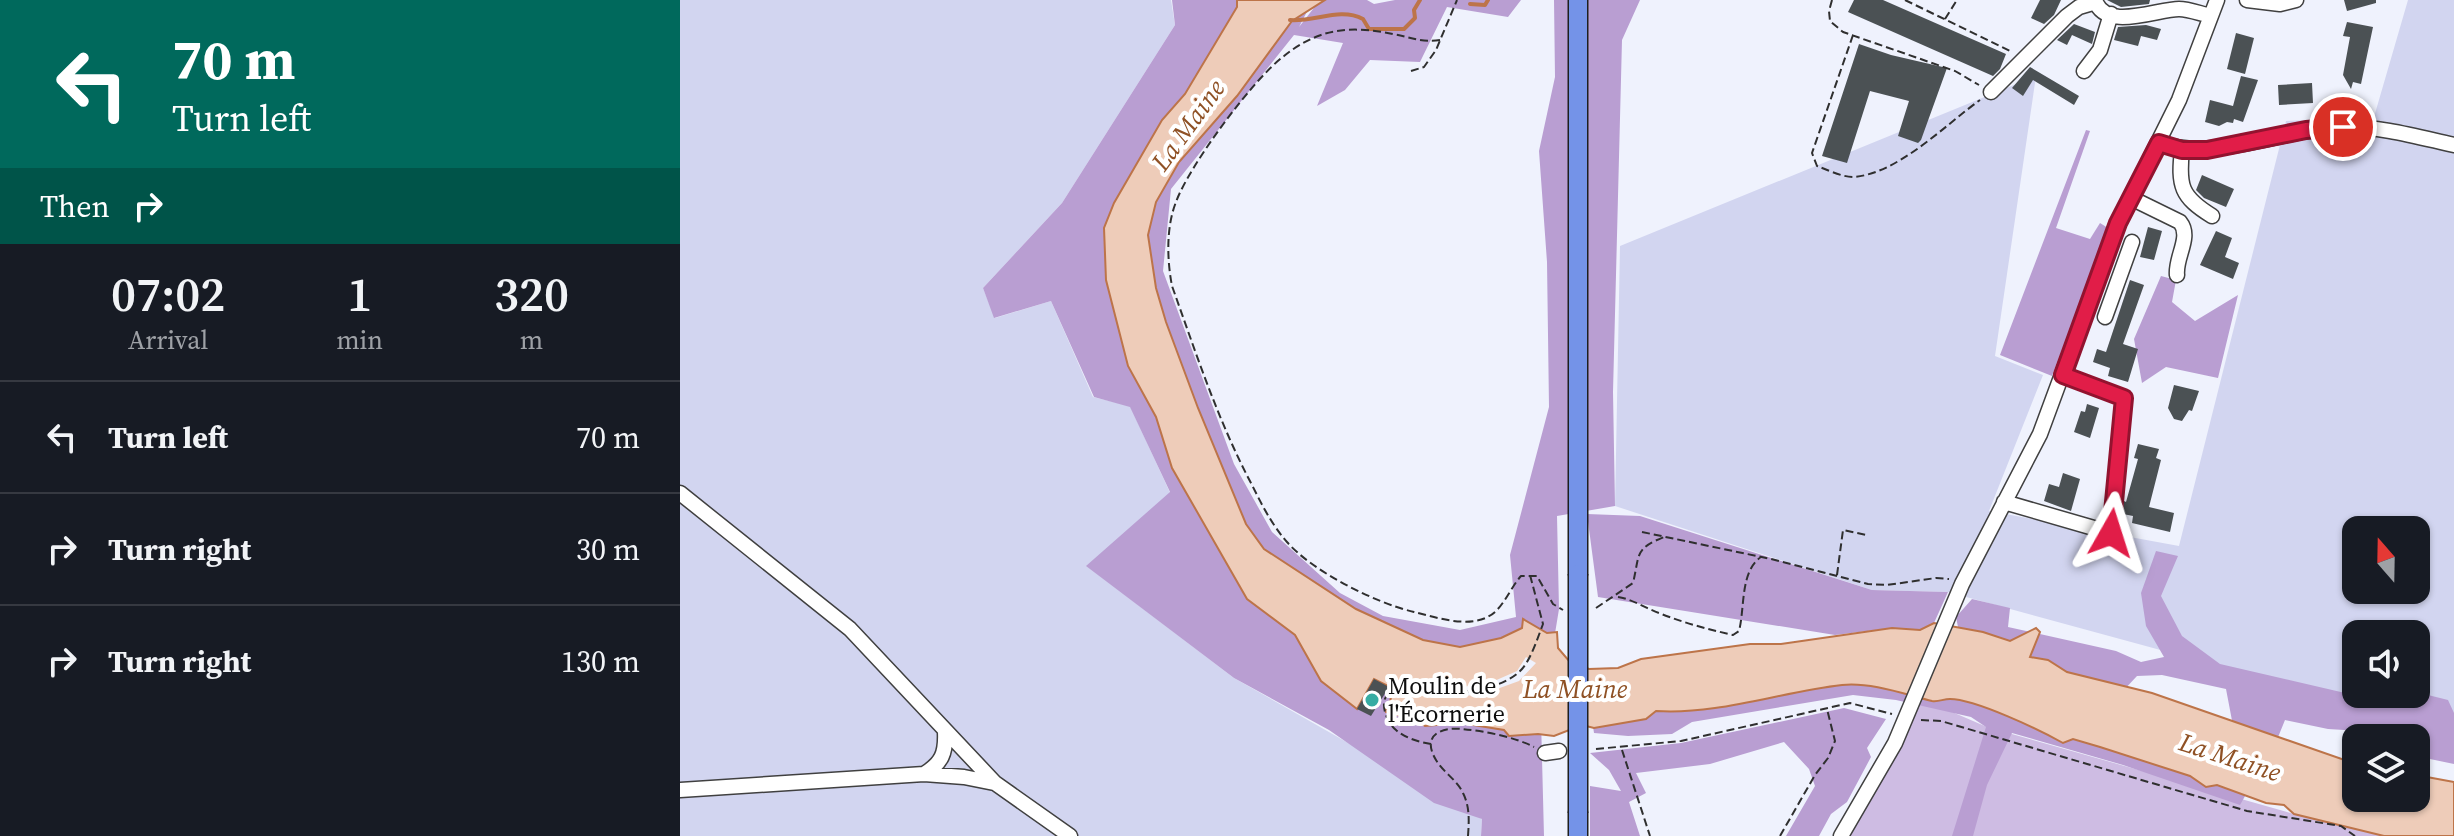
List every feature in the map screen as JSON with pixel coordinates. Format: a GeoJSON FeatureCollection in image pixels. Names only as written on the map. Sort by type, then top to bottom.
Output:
{"type":"FeatureCollection","features":[{"type":"Feature","properties":{"kind":"main road"},"geometry":{"type":"LineString","coordinates":[[1578,0],[1578,836]]}},
{"type":"Feature","properties":{"kind":"street"},"geometry":{"type":"LineString","coordinates":[[1841,836],[1913,704],[1945,620],[2040,434],[2105,256],[2159,143],[2197,56],[2217,0]]}},
{"type":"Feature","properties":{"kind":"street"},"geometry":{"type":"LineString","coordinates":[[2247,0],[2280,4],[2296,0]]}},
{"type":"Feature","properties":{"kind":"street"},"geometry":{"type":"LineString","coordinates":[[1991,92],[2067,16],[2079,7],[2096,1],[2097,7],[2111,14],[2143,16],[2181,9],[2211,16]]}},
{"type":"Feature","properties":{"kind":"street"},"geometry":{"type":"LineString","coordinates":[[2084,71],[2100,50],[2111,14]]}},
{"type":"Feature","properties":{"kind":"street"},"geometry":{"type":"LineString","coordinates":[[2159,143],[2182,150],[2207,150],[2306,130],[2343,127],[2373,129],[2454,145]]}},
{"type":"Feature","properties":{"kind":"street"},"geometry":{"type":"LineString","coordinates":[[2182,150],[2180,174],[2183,191],[2192,203],[2212,216]]}},
{"type":"Feature","properties":{"kind":"street"},"geometry":{"type":"LineString","coordinates":[[2131,198],[2180,222],[2184,228],[2186,235],[2179,251],[2177,275]]}},
{"type":"Feature","properties":{"kind":"street"},"geometry":{"type":"LineString","coordinates":[[2105,317],[2132,242]]}},
{"type":"Feature","properties":{"kind":"street"},"geometry":{"type":"LineString","coordinates":[[2105,256],[2125,263]]}},
{"type":"Feature","properties":{"kind":"street"},"geometry":{"type":"LineString","coordinates":[[2004,502],[2111,533],[2124,398],[2063,375]]}},
{"type":"Feature","properties":{"kind":"street"},"geometry":{"type":"LineString","coordinates":[[680,493],[850,629],[995,783],[1070,836]]}},
{"type":"Feature","properties":{"kind":"street"},"geometry":{"type":"LineString","coordinates":[[924,774],[942,759],[945,732]]}},
{"type":"Feature","properties":{"kind":"street"},"geometry":{"type":"LineString","coordinates":[[680,790],[924,774],[995,783]]}},
{"type":"Feature","properties":{"kind":"path"},"geometry":{"type":"LineString","coordinates":[[1411,71],[1424,67],[1440,40],[1457,0]]}},
{"type":"Feature","properties":{"kind":"path"},"geometry":{"type":"LineString","coordinates":[[1832,0],[1830,21],[1843,32],[1853,35],[1955,71],[1991,92],[1910,154],[1872,173],[1850,177],[1817,166],[1812,153],[1853,35]]}},
{"type":"Feature","properties":{"kind":"path"},"geometry":{"type":"LineString","coordinates":[[1905,0],[2025,59]]}},
{"type":"Feature","properties":{"kind":"path"},"geometry":{"type":"LineString","coordinates":[[1945,20],[1957,0]]}},
{"type":"Feature","properties":{"kind":"path"},"geometry":{"type":"LineString","coordinates":[[1440,40],[1426,42],[1395,34],[1341,30],[1309,40],[1281,57],[1238,107],[1187,179],[1175,203],[1169,228],[1169,271],[1196,355],[1240,462],[1268,517],[1299,554],[1359,592],[1398,609],[1449,621],[1472,622],[1495,612],[1521,576],[1530,574],[1537,576],[1553,604],[1569,614]]}},
{"type":"Feature","properties":{"kind":"path"},"geometry":{"type":"LineString","coordinates":[[1837,576],[1843,530],[1866,535]]}},
{"type":"Feature","properties":{"kind":"path"},"geometry":{"type":"LineString","coordinates":[[1642,532],[1868,584],[1887,585],[1936,578],[1962,584]]}},
{"type":"Feature","properties":{"kind":"path"},"geometry":{"type":"LineString","coordinates":[[1593,610],[1633,583],[1639,553],[1645,544],[1664,537]]}},
{"type":"Feature","properties":{"kind":"path"},"geometry":{"type":"LineString","coordinates":[[1616,597],[1629,599],[1695,627],[1733,635],[1739,631],[1742,619],[1747,576],[1753,562],[1761,557]]}},
{"type":"Feature","properties":{"kind":"path"},"geometry":{"type":"LineString","coordinates":[[1431,744],[1416,741],[1396,730],[1386,717],[1383,704],[1387,694],[1394,690],[1421,689],[1469,691],[1500,683],[1522,669],[1543,624],[1530,574]]}},
{"type":"Feature","properties":{"kind":"path"},"geometry":{"type":"LineString","coordinates":[[1650,836],[1621,747],[1681,741],[1850,703],[1889,713]]}},
{"type":"Feature","properties":{"kind":"path"},"geometry":{"type":"LineString","coordinates":[[1780,836],[1828,758],[1835,741],[1826,708]]}},
{"type":"Feature","properties":{"kind":"path"},"geometry":{"type":"LineString","coordinates":[[1905,720],[1941,721],[2247,811],[2341,826],[2355,836]]}},
{"type":"Feature","properties":{"kind":"path"},"geometry":{"type":"LineString","coordinates":[[1468,836],[1470,819],[1463,793],[1436,760],[1431,744],[1437,732],[1446,728],[1457,729],[1527,743],[1552,752]]}},
{"type":"Feature","properties":{"kind":"shaded area"},"geometry":{"type":"Polygon","coordinates":[[[680,0],[1171,0],[1175,25],[1062,203],[983,288],[995,318],[1051,301],[1093,397],[1130,406],[1172,497],[1087,566],[1234,678],[1482,819],[1481,836],[680,836],[680,0]]]}},
{"type":"Feature","properties":{"kind":"shaded area"},"geometry":{"type":"Polygon","coordinates":[[[1172,0],[1313,0],[1299,27],[1320,0],[1367,0],[1374,4],[1395,0],[1521,0],[1508,17],[1447,7],[1420,62],[1370,60],[1345,90],[1317,106],[1343,43],[1294,35],[1171,189],[1163,271],[1234,464],[1272,532],[1340,593],[1383,616],[1460,630],[1516,617],[1510,555],[1549,407],[1547,262],[1539,151],[1555,77],[1554,0],[1640,0],[1622,40],[1613,392],[1615,506],[1557,516],[1559,609],[1541,719],[1544,836],[1481,836],[1482,819],[1434,803],[1329,730],[1234,678],[1086,566],[1170,492],[1130,407],[1094,397],[1051,301],[994,318],[983,288],[1062,203],[1175,25],[1172,0]]]}},
{"type":"Feature","properties":{"kind":"shaded area"},"geometry":{"type":"Polygon","coordinates":[[[2408,0],[2454,0],[2454,730],[2373,708],[2430,708],[2430,620],[2342,620],[2342,699],[1948,592],[1872,590],[1615,506],[1620,246],[2036,76],[1995,356],[2043,375],[1989,511],[2179,546],[2286,121],[2374,117],[2408,0]]]}},
{"type":"Feature","properties":{"kind":"shaded area"},"geometry":{"type":"Polygon","coordinates":[[[2086,130],[2090,131],[2056,228],[2090,239],[2100,223],[2108,228],[2052,376],[2000,355],[2086,130]]]}},
{"type":"Feature","properties":{"kind":"shaded area"},"geometry":{"type":"Polygon","coordinates":[[[2161,276],[2176,280],[2172,302],[2195,321],[2238,295],[2218,378],[2166,367],[2142,383],[2134,339],[2161,276]]]}},
{"type":"Feature","properties":{"kind":"shaded area"},"geometry":{"type":"Polygon","coordinates":[[[1587,514],[1640,516],[1872,590],[1948,592],[1934,623],[1920,630],[1892,628],[1835,635],[1598,597],[1587,514]]]}},
{"type":"Feature","properties":{"kind":"shaded area"},"geometry":{"type":"Polygon","coordinates":[[[2156,551],[2178,556],[2161,596],[2182,636],[2220,664],[2342,692],[2342,708],[2430,708],[2430,696],[2448,700],[2454,713],[2454,764],[2430,759],[2430,724],[2342,724],[2342,730],[2285,720],[2274,747],[2234,731],[2226,689],[2162,675],[2137,676],[2122,692],[1963,652],[1956,617],[1972,599],[2010,608],[2008,627],[2116,651],[2141,662],[2164,657],[2146,626],[2141,593],[2156,551]]]}},
{"type":"Feature","properties":{"kind":"shaded area"},"geometry":{"type":"Polygon","coordinates":[[[1833,680],[1940,690],[2249,789],[2240,805],[2123,765],[2012,733],[1987,785],[1973,836],[1952,836],[1986,727],[1971,717],[1896,700],[1853,695],[1692,722],[1672,734],[1628,736],[1594,733],[1592,720],[1833,680]]]}},
{"type":"Feature","properties":{"kind":"shaded area"},"geometry":{"type":"Polygon","coordinates":[[[1922,699],[1987,727],[2294,814],[2416,836],[1850,836],[1922,699]]]}},
{"type":"Feature","properties":{"kind":"shaded area"},"geometry":{"type":"Polygon","coordinates":[[[1844,708],[1886,719],[1867,748],[1871,757],[1847,802],[1831,814],[1819,836],[1786,836],[1815,786],[1809,769],[1784,742],[1710,764],[1636,773],[1646,793],[1629,802],[1640,836],[1590,836],[1590,786],[1621,791],[1609,770],[1590,753],[1681,743],[1844,708]]]}},
{"type":"Feature","properties":{"kind":"water","name":"La Maine"},"geometry":{"type":"Polygon","coordinates":[[[1237,0],[1325,0],[1292,21],[1237,96],[1179,162],[1156,202],[1148,235],[1156,288],[1166,322],[1246,524],[1264,549],[1356,609],[1423,640],[1460,647],[1501,638],[1522,628],[1523,619],[1547,633],[1557,632],[1558,648],[1569,661],[1589,669],[1618,668],[1641,659],[1750,644],[1781,644],[1892,628],[1920,630],[1934,623],[1983,632],[2010,641],[2036,628],[2040,632],[2030,657],[2048,660],[2067,672],[2152,693],[2342,759],[2342,812],[2430,812],[2430,778],[2454,782],[2454,836],[2384,836],[2294,814],[2284,805],[2266,803],[2217,785],[2206,787],[2190,776],[2100,747],[2073,739],[2063,743],[2024,723],[1975,704],[1950,699],[1932,701],[1864,685],[1819,688],[1703,710],[1656,711],[1646,719],[1594,728],[1582,725],[1554,736],[1509,736],[1504,730],[1461,723],[1425,726],[1416,720],[1386,712],[1392,692],[1386,690],[1388,686],[1374,679],[1357,709],[1321,681],[1295,635],[1247,599],[1172,468],[1156,417],[1128,366],[1106,280],[1104,228],[1114,203],[1162,120],[1185,94],[1237,7],[1237,0]]]}},
{"type":"Feature","properties":{"kind":"pier"},"geometry":{"type":"Polygon","coordinates":[[[1526,657],[1536,663],[1519,681],[1486,693],[1459,697],[1389,692],[1391,685],[1412,683],[1446,690],[1492,682],[1517,671],[1526,657]]]}},
{"type":"Feature","properties":{"kind":"building"},"geometry":{"type":"Polygon","coordinates":[[[1854,0],[1883,0],[2006,54],[2000,69],[1993,76],[1848,12],[1854,0]]]}},
{"type":"Feature","properties":{"kind":"building"},"geometry":{"type":"Polygon","coordinates":[[[2040,0],[2061,0],[2054,15],[2044,24],[2031,18],[2040,0]]]}},
{"type":"Feature","properties":{"kind":"building"},"geometry":{"type":"Polygon","coordinates":[[[2107,0],[2150,0],[2149,4],[2121,7],[2107,0]]]}},
{"type":"Feature","properties":{"kind":"building"},"geometry":{"type":"Polygon","coordinates":[[[2344,0],[2376,0],[2376,3],[2347,11],[2344,0]]]}},
{"type":"Feature","properties":{"kind":"building"},"geometry":{"type":"Polygon","coordinates":[[[2347,22],[2373,27],[2361,84],[2353,82],[2351,89],[2343,75],[2350,37],[2343,36],[2347,22]]]}},
{"type":"Feature","properties":{"kind":"building"},"geometry":{"type":"Polygon","coordinates":[[[2074,24],[2095,32],[2092,44],[2072,35],[2067,45],[2057,40],[2074,24]]]}},
{"type":"Feature","properties":{"kind":"building"},"geometry":{"type":"Polygon","coordinates":[[[2146,25],[2161,29],[2157,40],[2141,36],[2138,46],[2114,40],[2118,27],[2146,25]]]}},
{"type":"Feature","properties":{"kind":"building"},"geometry":{"type":"Polygon","coordinates":[[[2236,33],[2254,38],[2245,74],[2227,69],[2236,33]]]}},
{"type":"Feature","properties":{"kind":"building"},"geometry":{"type":"Polygon","coordinates":[[[1859,44],[1947,68],[1918,143],[1898,136],[1909,101],[1870,91],[1847,163],[1822,156],[1859,44]]]}},
{"type":"Feature","properties":{"kind":"building"},"geometry":{"type":"Polygon","coordinates":[[[2030,67],[2079,96],[2074,105],[2033,80],[2023,96],[2012,88],[2030,67]]]}},
{"type":"Feature","properties":{"kind":"building"},"geometry":{"type":"Polygon","coordinates":[[[2241,76],[2258,80],[2243,122],[2234,119],[2233,123],[2219,126],[2205,122],[2210,100],[2233,106],[2241,76]]]}},
{"type":"Feature","properties":{"kind":"building"},"geometry":{"type":"Polygon","coordinates":[[[2312,83],[2313,103],[2279,105],[2278,85],[2312,83]]]}},
{"type":"Feature","properties":{"kind":"building"},"geometry":{"type":"Polygon","coordinates":[[[2202,175],[2234,189],[2226,207],[2204,198],[2196,190],[2202,175]]]}},
{"type":"Feature","properties":{"kind":"building"},"geometry":{"type":"Polygon","coordinates":[[[2148,227],[2162,231],[2154,260],[2140,257],[2148,227]]]}},
{"type":"Feature","properties":{"kind":"building"},"geometry":{"type":"Polygon","coordinates":[[[2216,231],[2232,238],[2225,257],[2239,263],[2233,279],[2200,265],[2216,231]]]}},
{"type":"Feature","properties":{"kind":"building"},"geometry":{"type":"Polygon","coordinates":[[[2130,280],[2144,285],[2123,344],[2138,349],[2128,382],[2108,376],[2110,368],[2093,362],[2097,349],[2106,352],[2130,280]]]}},
{"type":"Feature","properties":{"kind":"building"},"geometry":{"type":"Polygon","coordinates":[[[2174,385],[2199,391],[2192,411],[2189,410],[2182,421],[2174,419],[2168,408],[2174,385]]]}},
{"type":"Feature","properties":{"kind":"building"},"geometry":{"type":"Polygon","coordinates":[[[2087,404],[2099,408],[2090,438],[2074,432],[2081,411],[2085,412],[2087,404]]]}},
{"type":"Feature","properties":{"kind":"building"},"geometry":{"type":"Polygon","coordinates":[[[2138,444],[2159,449],[2156,458],[2161,460],[2149,507],[2174,513],[2170,532],[2132,523],[2133,516],[2123,514],[2124,501],[2138,459],[2134,458],[2138,444]]]}},
{"type":"Feature","properties":{"kind":"building"},"geometry":{"type":"Polygon","coordinates":[[[2063,473],[2080,479],[2071,511],[2044,501],[2049,484],[2059,487],[2063,473]]]}},
{"type":"Feature","properties":{"kind":"building","name":"Moulin de l'Écornerie"},"geometry":{"type":"Polygon","coordinates":[[[1374,679],[1389,687],[1371,716],[1357,709],[1374,679]]]}},
{"type":"Feature","properties":{"kind":"waterway"},"geometry":{"type":"LineString","coordinates":[[1290,20],[1345,14],[1363,19],[1369,29],[1404,29],[1415,18],[1414,10],[1420,0]]}},
{"type":"Feature","properties":{"kind":"waterway"},"geometry":{"type":"LineString","coordinates":[[1470,4],[1485,5],[1488,0]]}},
{"type":"Feature","properties":{"kind":"place","name":"Moulin de l'Écornerie"},"geometry":{"type":"Point","coordinates":[1372,700]}},
{"type":"Feature","properties":{"kind":"route"},"geometry":{"type":"LineString","coordinates":[[2111,533],[2124,398],[2063,375],[2118,223],[2159,143],[2182,150],[2207,150],[2306,130],[2343,127]]}}]}
